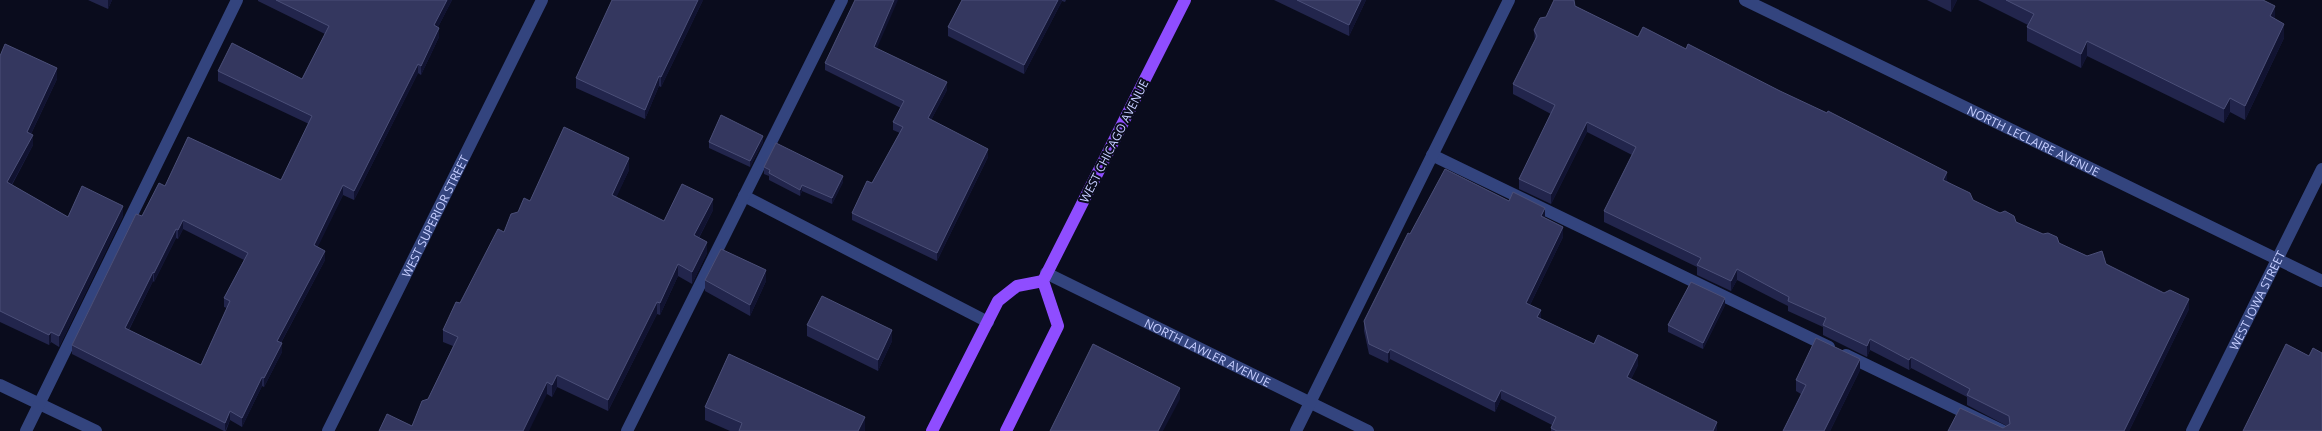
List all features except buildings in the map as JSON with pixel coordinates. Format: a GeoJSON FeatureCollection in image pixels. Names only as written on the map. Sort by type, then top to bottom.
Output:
{"type":"FeatureCollection","features":[{"type":"Feature","properties":{"kind":"main road","name":"WEST CHICAGO AVENUE"},"geometry":{"type":"LineString","coordinates":[[1044,277],[1185,0]]}},
{"type":"Feature","properties":{"kind":"main road"},"geometry":{"type":"LineString","coordinates":[[932,431],[998,301],[1017,286],[1044,277],[1058,326],[1006,431]]}},
{"type":"Feature","properties":{"kind":"street"},"geometry":{"type":"LineString","coordinates":[[26,431],[236,0]]}},
{"type":"Feature","properties":{"kind":"street","name":"WEST SUPERIOR STREET"},"geometry":{"type":"LineString","coordinates":[[328,431],[542,0]]}},
{"type":"Feature","properties":{"kind":"street"},"geometry":{"type":"LineString","coordinates":[[627,431],[842,0]]}},
{"type":"Feature","properties":{"kind":"street"},"geometry":{"type":"LineString","coordinates":[[1296,431],[1509,0]]}},
{"type":"Feature","properties":{"kind":"street","name":"NORTH LECLAIRE AVENUE"},"geometry":{"type":"LineString","coordinates":[[1745,0],[2322,281]]}},
{"type":"Feature","properties":{"kind":"street"},"geometry":{"type":"LineString","coordinates":[[1432,155],[2003,431]]}},
{"type":"Feature","properties":{"kind":"street","name":"WEST IOWA STREET"},"geometry":{"type":"LineString","coordinates":[[2192,431],[2322,169]]}},
{"type":"Feature","properties":{"kind":"street"},"geometry":{"type":"LineString","coordinates":[[744,196],[988,322]]}},
{"type":"Feature","properties":{"kind":"street","name":"NORTH LAWLER AVENUE"},"geometry":{"type":"LineString","coordinates":[[1044,277],[1368,431]]}},
{"type":"Feature","properties":{"kind":"street"},"geometry":{"type":"LineString","coordinates":[[0,386],[96,431]]}}]}
